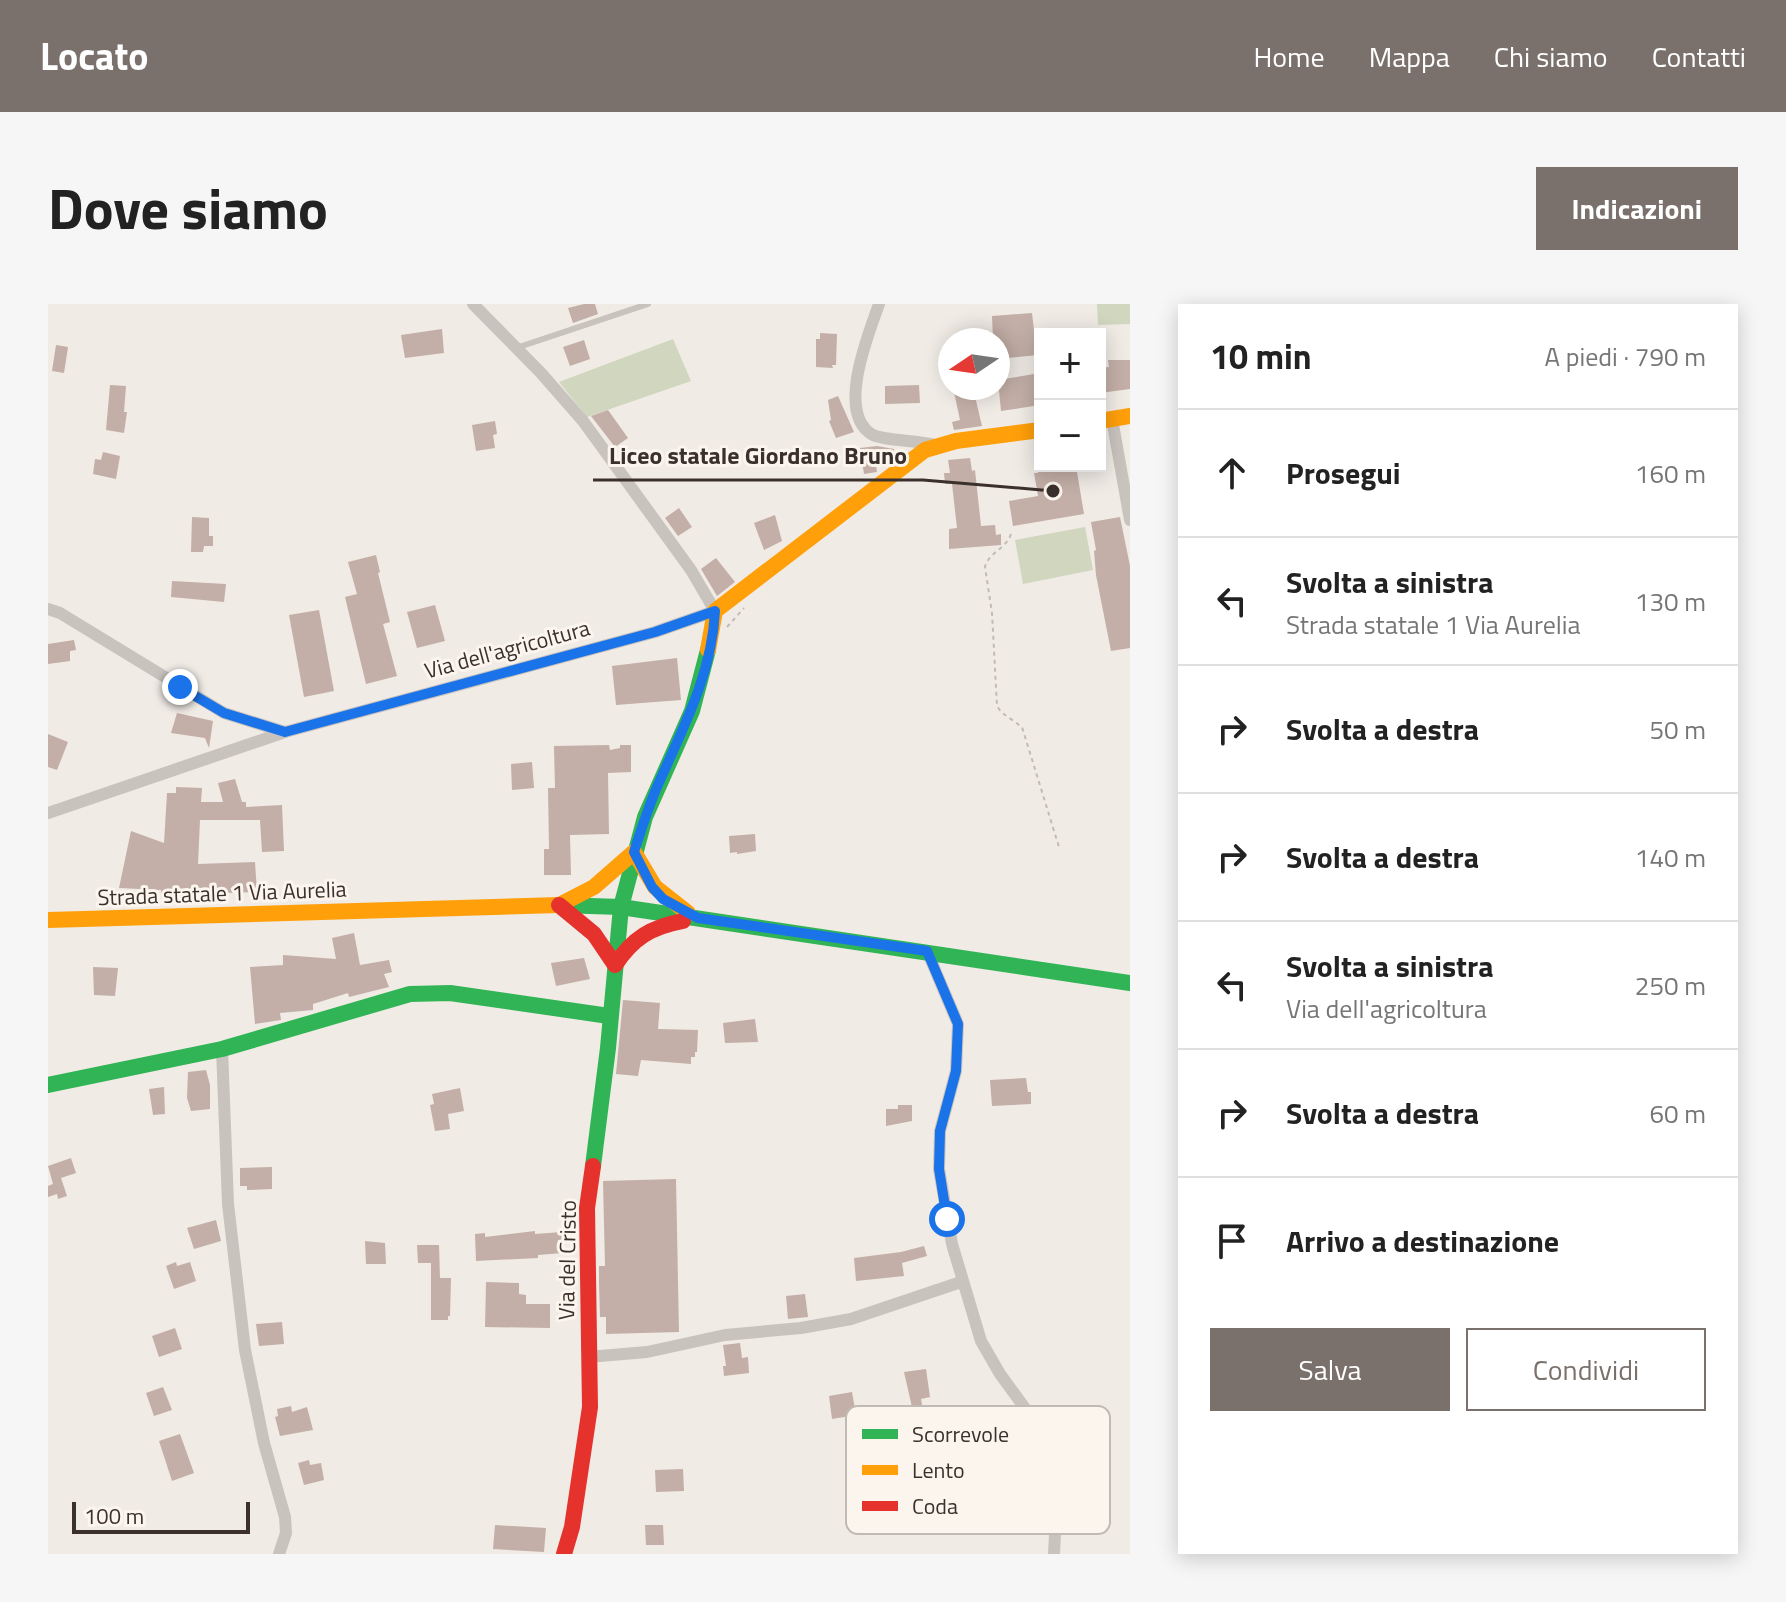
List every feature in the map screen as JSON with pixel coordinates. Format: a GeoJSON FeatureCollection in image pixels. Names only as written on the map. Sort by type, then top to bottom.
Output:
{"type":"FeatureCollection","features":[{"type":"Feature","properties":{"kind":"street"},"geometry":{"type":"LineString","coordinates":[[473,304],[549,380],[583,421],[691,570],[715,611]]}},
{"type":"Feature","properties":{"kind":"street"},"geometry":{"type":"LineString","coordinates":[[879,304],[858,364],[855,383],[858,410],[864,425],[876,436],[914,439],[935,445],[1034,431]]}},
{"type":"Feature","properties":{"kind":"street"},"geometry":{"type":"LineString","coordinates":[[1130,416],[1106,420],[1130,520]]}},
{"type":"Feature","properties":{"kind":"street","name":"Via dell'agricoltura"},"geometry":{"type":"LineString","coordinates":[[48,813],[285,732],[655,632],[715,611],[917,455],[935,445]]}},
{"type":"Feature","properties":{"kind":"street"},"geometry":{"type":"LineString","coordinates":[[48,609],[60,613],[224,713],[285,732]]}},
{"type":"Feature","properties":{"kind":"street","name":"Via del Cristo"},"geometry":{"type":"LineString","coordinates":[[564,1554],[572,1527],[590,1407],[587,1208],[608,1048],[621,907],[634,852],[657,787],[692,711],[704,673],[715,611]]}},
{"type":"Feature","properties":{"kind":"street"},"geometry":{"type":"LineString","coordinates":[[698,918],[643,931],[627,946],[615,965],[594,934],[559,905],[594,887],[634,852],[652,887],[663,899],[698,918],[1130,983]]}},
{"type":"Feature","properties":{"kind":"street","name":"Strada statale 1 Via Aurelia"},"geometry":{"type":"LineString","coordinates":[[48,920],[559,905],[621,907],[698,918]]}},
{"type":"Feature","properties":{"kind":"street"},"geometry":{"type":"LineString","coordinates":[[927,951],[958,1024],[956,1071],[940,1131],[939,1169],[947,1219],[961,1282],[981,1341],[1023,1406]]}},
{"type":"Feature","properties":{"kind":"street"},"geometry":{"type":"LineString","coordinates":[[48,1085],[222,1049],[410,994],[429,992],[609,1016]]}},
{"type":"Feature","properties":{"kind":"street"},"geometry":{"type":"LineString","coordinates":[[222,1049],[228,1204],[245,1350],[264,1443],[285,1517],[286,1533],[279,1554]]}},
{"type":"Feature","properties":{"kind":"street"},"geometry":{"type":"LineString","coordinates":[[588,1357],[636,1354],[725,1335],[801,1328],[861,1317],[961,1282]]}},
{"type":"Feature","properties":{"kind":"street"},"geometry":{"type":"LineString","coordinates":[[1054,1554],[1055,1534]]}},
{"type":"Feature","properties":{"kind":"lane"},"geometry":{"type":"LineString","coordinates":[[516,348],[648,304]]}},
{"type":"Feature","properties":{"kind":"path"},"geometry":{"type":"LineString","coordinates":[[1011,534],[1008,543],[987,560],[985,567],[992,613],[995,695],[1001,712],[1022,727],[1059,847]]}},
{"type":"Feature","properties":{"kind":"green space"},"geometry":{"type":"Polygon","coordinates":[[[1097,304],[1130,304],[1130,324],[1098,325],[1097,304]]]}},
{"type":"Feature","properties":{"kind":"green space"},"geometry":{"type":"Polygon","coordinates":[[[673,339],[691,381],[587,417],[559,382],[673,339]]]}},
{"type":"Feature","properties":{"kind":"green space"},"geometry":{"type":"Polygon","coordinates":[[[1085,527],[1093,570],[1023,584],[1015,540],[1085,527]]]}},
{"type":"Feature","properties":{"kind":"building"},"geometry":{"type":"Polygon","coordinates":[[[595,304],[598,314],[573,323],[568,308],[595,304]]]}},
{"type":"Feature","properties":{"kind":"building"},"geometry":{"type":"Polygon","coordinates":[[[1032,313],[1034,355],[1010,358],[1010,328],[992,328],[992,316],[1032,313]]]}},
{"type":"Feature","properties":{"kind":"building"},"geometry":{"type":"Polygon","coordinates":[[[442,329],[444,353],[405,358],[401,335],[442,329]]]}},
{"type":"Feature","properties":{"kind":"building"},"geometry":{"type":"Polygon","coordinates":[[[820,333],[837,334],[836,365],[832,365],[833,368],[816,367],[816,339],[820,339],[820,333]]]}},
{"type":"Feature","properties":{"kind":"building"},"geometry":{"type":"Polygon","coordinates":[[[584,340],[590,359],[570,366],[563,347],[584,340]]]}},
{"type":"Feature","properties":{"kind":"building"},"geometry":{"type":"Polygon","coordinates":[[[56,345],[68,347],[64,373],[52,371],[56,345]]]}},
{"type":"Feature","properties":{"kind":"building"},"geometry":{"type":"Polygon","coordinates":[[[1108,360],[1130,360],[1130,389],[1106,392],[1106,367],[1109,367],[1108,360]]]}},
{"type":"Feature","properties":{"kind":"building"},"geometry":{"type":"Polygon","coordinates":[[[1034,374],[1034,406],[1001,411],[1000,400],[1010,400],[1010,378],[1034,374]]]}},
{"type":"Feature","properties":{"kind":"building"},"geometry":{"type":"Polygon","coordinates":[[[110,385],[126,386],[124,433],[106,430],[110,385]]]}},
{"type":"Feature","properties":{"kind":"building"},"geometry":{"type":"Polygon","coordinates":[[[919,385],[920,403],[885,404],[885,386],[919,385]]]}},
{"type":"Feature","properties":{"kind":"building"},"geometry":{"type":"Polygon","coordinates":[[[838,396],[854,432],[836,438],[829,421],[828,400],[838,396]]]}},
{"type":"Feature","properties":{"kind":"building"},"geometry":{"type":"Polygon","coordinates":[[[956,400],[976,400],[982,426],[954,430],[952,422],[960,420],[956,400]]]}},
{"type":"Feature","properties":{"kind":"building"},"geometry":{"type":"Polygon","coordinates":[[[608,410],[628,438],[615,447],[591,416],[608,410]]]}},
{"type":"Feature","properties":{"kind":"building"},"geometry":{"type":"Polygon","coordinates":[[[495,421],[495,448],[476,451],[472,425],[495,421]]]}},
{"type":"Feature","properties":{"kind":"building"},"geometry":{"type":"Polygon","coordinates":[[[877,446],[894,449],[895,458],[889,463],[876,465],[877,472],[864,474],[860,448],[877,446]]]}},
{"type":"Feature","properties":{"kind":"building"},"geometry":{"type":"Polygon","coordinates":[[[103,452],[120,456],[116,479],[93,474],[95,459],[101,460],[103,452]]]}},
{"type":"Feature","properties":{"kind":"building"},"geometry":{"type":"Polygon","coordinates":[[[970,458],[972,471],[975,470],[981,526],[995,525],[996,535],[1001,534],[1001,545],[949,549],[949,529],[957,528],[952,484],[945,484],[944,473],[950,473],[948,460],[970,458]]]}},
{"type":"Feature","properties":{"kind":"building"},"geometry":{"type":"Polygon","coordinates":[[[1077,472],[1084,514],[1013,526],[1009,501],[1038,496],[1034,473],[1077,472]]]}},
{"type":"Feature","properties":{"kind":"building"},"geometry":{"type":"Polygon","coordinates":[[[679,508],[692,527],[678,536],[665,518],[679,508]]]}},
{"type":"Feature","properties":{"kind":"building"},"geometry":{"type":"Polygon","coordinates":[[[775,515],[782,541],[764,550],[754,523],[775,515]]]}},
{"type":"Feature","properties":{"kind":"building"},"geometry":{"type":"Polygon","coordinates":[[[192,517],[209,518],[209,536],[213,536],[213,546],[204,546],[203,552],[191,552],[192,517]]]}},
{"type":"Feature","properties":{"kind":"building"},"geometry":{"type":"Polygon","coordinates":[[[1120,517],[1130,566],[1130,648],[1111,651],[1096,575],[1091,522],[1120,517]]]}},
{"type":"Feature","properties":{"kind":"building"},"geometry":{"type":"Polygon","coordinates":[[[376,555],[390,622],[383,624],[397,676],[366,684],[345,597],[357,594],[348,562],[376,555]]]}},
{"type":"Feature","properties":{"kind":"building"},"geometry":{"type":"Polygon","coordinates":[[[716,558],[735,582],[717,596],[701,569],[716,558]]]}},
{"type":"Feature","properties":{"kind":"building"},"geometry":{"type":"Polygon","coordinates":[[[172,581],[226,584],[224,602],[171,597],[172,581]]]}},
{"type":"Feature","properties":{"kind":"building"},"geometry":{"type":"Polygon","coordinates":[[[435,605],[445,641],[417,648],[407,612],[435,605]]]}},
{"type":"Feature","properties":{"kind":"building"},"geometry":{"type":"Polygon","coordinates":[[[319,610],[334,691],[304,697],[289,615],[319,610]]]}},
{"type":"Feature","properties":{"kind":"building"},"geometry":{"type":"Polygon","coordinates":[[[74,640],[76,650],[70,651],[70,661],[48,664],[48,644],[74,640]]]}},
{"type":"Feature","properties":{"kind":"building"},"geometry":{"type":"Polygon","coordinates":[[[677,658],[681,700],[616,705],[612,666],[677,658]]]}},
{"type":"Feature","properties":{"kind":"building"},"geometry":{"type":"Polygon","coordinates":[[[177,713],[213,721],[209,748],[205,738],[171,733],[177,713]]]}},
{"type":"Feature","properties":{"kind":"building"},"geometry":{"type":"Polygon","coordinates":[[[48,734],[68,742],[57,770],[48,767],[48,734]]]}},
{"type":"Feature","properties":{"kind":"building"},"geometry":{"type":"Polygon","coordinates":[[[609,745],[610,750],[620,748],[620,745],[631,745],[631,772],[608,773],[609,834],[570,835],[571,875],[544,875],[544,849],[549,849],[548,788],[555,788],[554,746],[609,745]]]}},
{"type":"Feature","properties":{"kind":"building"},"geometry":{"type":"Polygon","coordinates":[[[532,762],[534,788],[512,790],[511,764],[532,762]]]}},
{"type":"Feature","properties":{"kind":"building"},"geometry":{"type":"Polygon","coordinates":[[[235,779],[246,807],[282,805],[284,851],[262,852],[260,820],[200,820],[198,864],[255,862],[257,892],[196,894],[196,897],[161,895],[161,890],[119,888],[131,831],[164,843],[167,793],[176,793],[176,787],[202,788],[201,802],[223,802],[218,783],[235,779]]]}},
{"type":"Feature","properties":{"kind":"building"},"geometry":{"type":"Polygon","coordinates":[[[755,834],[756,851],[730,853],[729,836],[755,834]]]}},
{"type":"Feature","properties":{"kind":"building"},"geometry":{"type":"Polygon","coordinates":[[[354,933],[360,965],[389,960],[392,972],[384,974],[389,987],[349,997],[348,993],[313,1004],[313,1010],[280,1013],[281,1020],[255,1024],[250,967],[283,965],[283,955],[336,959],[332,938],[354,933]]]}},
{"type":"Feature","properties":{"kind":"building"},"geometry":{"type":"Polygon","coordinates":[[[584,958],[590,979],[556,986],[551,963],[584,958]]]}},
{"type":"Feature","properties":{"kind":"building"},"geometry":{"type":"Polygon","coordinates":[[[93,967],[118,968],[115,996],[94,995],[93,967]]]}},
{"type":"Feature","properties":{"kind":"building"},"geometry":{"type":"Polygon","coordinates":[[[623,1000],[660,1003],[658,1029],[698,1030],[697,1052],[695,1057],[691,1057],[691,1064],[641,1060],[638,1076],[616,1074],[623,1000]]]}},
{"type":"Feature","properties":{"kind":"building"},"geometry":{"type":"Polygon","coordinates":[[[755,1019],[758,1042],[725,1043],[723,1023],[755,1019]]]}},
{"type":"Feature","properties":{"kind":"building"},"geometry":{"type":"Polygon","coordinates":[[[206,1070],[210,1085],[210,1109],[191,1111],[187,1098],[188,1072],[206,1070]]]}},
{"type":"Feature","properties":{"kind":"building"},"geometry":{"type":"Polygon","coordinates":[[[1026,1078],[1031,1104],[992,1106],[990,1080],[1026,1078]]]}},
{"type":"Feature","properties":{"kind":"building"},"geometry":{"type":"Polygon","coordinates":[[[164,1087],[165,1114],[153,1115],[149,1089],[164,1087]]]}},
{"type":"Feature","properties":{"kind":"building"},"geometry":{"type":"Polygon","coordinates":[[[460,1088],[464,1111],[448,1114],[450,1129],[435,1131],[430,1105],[434,1104],[432,1094],[460,1088]]]}},
{"type":"Feature","properties":{"kind":"building"},"geometry":{"type":"Polygon","coordinates":[[[898,1105],[912,1105],[912,1121],[886,1126],[886,1109],[898,1109],[898,1105]]]}},
{"type":"Feature","properties":{"kind":"building"},"geometry":{"type":"Polygon","coordinates":[[[71,1158],[76,1173],[61,1178],[67,1196],[58,1199],[57,1194],[48,1197],[48,1186],[53,1184],[48,1166],[71,1158]]]}},
{"type":"Feature","properties":{"kind":"building"},"geometry":{"type":"Polygon","coordinates":[[[272,1167],[272,1189],[247,1190],[247,1186],[240,1186],[240,1168],[272,1167]]]}},
{"type":"Feature","properties":{"kind":"building"},"geometry":{"type":"Polygon","coordinates":[[[676,1179],[679,1332],[606,1334],[606,1317],[600,1317],[599,1283],[599,1266],[605,1266],[603,1181],[676,1179]]]}},
{"type":"Feature","properties":{"kind":"building"},"geometry":{"type":"Polygon","coordinates":[[[216,1220],[221,1241],[194,1249],[187,1228],[216,1220]]]}},
{"type":"Feature","properties":{"kind":"building"},"geometry":{"type":"Polygon","coordinates":[[[535,1231],[535,1234],[562,1232],[563,1253],[538,1255],[538,1258],[476,1261],[475,1234],[485,1233],[485,1237],[535,1231]]]}},
{"type":"Feature","properties":{"kind":"building"},"geometry":{"type":"Polygon","coordinates":[[[365,1241],[385,1243],[386,1264],[366,1264],[365,1241]]]}},
{"type":"Feature","properties":{"kind":"building"},"geometry":{"type":"Polygon","coordinates":[[[417,1245],[439,1245],[440,1278],[451,1278],[448,1320],[431,1320],[431,1263],[418,1263],[417,1245]]]}},
{"type":"Feature","properties":{"kind":"building"},"geometry":{"type":"Polygon","coordinates":[[[924,1246],[927,1256],[902,1263],[904,1276],[856,1281],[854,1258],[924,1246]]]}},
{"type":"Feature","properties":{"kind":"building"},"geometry":{"type":"Polygon","coordinates":[[[176,1262],[177,1266],[190,1262],[196,1281],[174,1289],[166,1266],[176,1262]]]}},
{"type":"Feature","properties":{"kind":"building"},"geometry":{"type":"Polygon","coordinates":[[[486,1282],[519,1283],[519,1294],[526,1295],[526,1304],[550,1304],[550,1328],[485,1327],[486,1282]]]}},
{"type":"Feature","properties":{"kind":"building"},"geometry":{"type":"Polygon","coordinates":[[[805,1294],[808,1317],[788,1319],[786,1296],[805,1294]]]}},
{"type":"Feature","properties":{"kind":"building"},"geometry":{"type":"Polygon","coordinates":[[[282,1322],[284,1344],[259,1346],[256,1324],[282,1322]]]}},
{"type":"Feature","properties":{"kind":"building"},"geometry":{"type":"Polygon","coordinates":[[[175,1328],[182,1349],[159,1357],[152,1336],[175,1328]]]}},
{"type":"Feature","properties":{"kind":"building"},"geometry":{"type":"Polygon","coordinates":[[[740,1343],[742,1358],[748,1357],[749,1373],[724,1376],[723,1345],[740,1343]]]}},
{"type":"Feature","properties":{"kind":"building"},"geometry":{"type":"Polygon","coordinates":[[[926,1369],[930,1397],[921,1399],[922,1405],[912,1406],[904,1372],[926,1369]]]}},
{"type":"Feature","properties":{"kind":"building"},"geometry":{"type":"Polygon","coordinates":[[[163,1387],[172,1410],[154,1416],[146,1393],[163,1387]]]}},
{"type":"Feature","properties":{"kind":"building"},"geometry":{"type":"Polygon","coordinates":[[[852,1392],[854,1406],[846,1406],[846,1417],[832,1419],[829,1396],[852,1392]]]}},
{"type":"Feature","properties":{"kind":"building"},"geometry":{"type":"Polygon","coordinates":[[[291,1406],[292,1412],[307,1407],[313,1430],[280,1436],[275,1417],[278,1416],[277,1409],[291,1406]]]}},
{"type":"Feature","properties":{"kind":"building"},"geometry":{"type":"Polygon","coordinates":[[[180,1434],[194,1473],[172,1481],[159,1441],[180,1434]]]}},
{"type":"Feature","properties":{"kind":"building"},"geometry":{"type":"Polygon","coordinates":[[[309,1460],[310,1465],[321,1463],[324,1480],[304,1485],[298,1463],[309,1460]]]}},
{"type":"Feature","properties":{"kind":"building"},"geometry":{"type":"Polygon","coordinates":[[[683,1469],[684,1491],[656,1492],[655,1470],[683,1469]]]}},
{"type":"Feature","properties":{"kind":"building"},"geometry":{"type":"Polygon","coordinates":[[[495,1525],[546,1528],[544,1552],[493,1549],[495,1525]]]}},
{"type":"Feature","properties":{"kind":"building"},"geometry":{"type":"Polygon","coordinates":[[[645,1525],[663,1525],[664,1545],[646,1545],[645,1525]]]}},
{"type":"Feature","properties":{"kind":"traffic: fast"},"geometry":{"type":"LineString","coordinates":[[593,1166],[621,907],[645,817],[692,711],[708,650]]}},
{"type":"Feature","properties":{"kind":"traffic: fast"},"geometry":{"type":"LineString","coordinates":[[559,905],[621,907],[1130,983]]}},
{"type":"Feature","properties":{"kind":"traffic: fast"},"geometry":{"type":"LineString","coordinates":[[48,1085],[222,1049],[410,994],[450,993],[609,1016]]}},
{"type":"Feature","properties":{"kind":"traffic: slow"},"geometry":{"type":"LineString","coordinates":[[1106,420],[1130,416]]}},
{"type":"Feature","properties":{"kind":"traffic: slow"},"geometry":{"type":"LineString","coordinates":[[708,650],[715,611],[925,450],[956,441],[1034,431]]}},
{"type":"Feature","properties":{"kind":"traffic: slow"},"geometry":{"type":"LineString","coordinates":[[561,904],[594,887],[634,852],[655,887],[688,913]]}},
{"type":"Feature","properties":{"kind":"traffic: slow"},"geometry":{"type":"LineString","coordinates":[[48,920],[559,905]]}},
{"type":"Feature","properties":{"kind":"traffic: jam"},"geometry":{"type":"LineString","coordinates":[[559,905],[594,934],[615,965],[644,935],[683,921]]}},
{"type":"Feature","properties":{"kind":"traffic: jam"},"geometry":{"type":"LineString","coordinates":[[564,1554],[572,1527],[590,1407],[587,1208],[593,1166]]}},
{"type":"Feature","properties":{"kind":"place","name":"Liceo statale Giordano Bruno"},"geometry":{"type":"Point","coordinates":[1053,491]}},
{"type":"Feature","properties":{"kind":"route"},"geometry":{"type":"LineString","coordinates":[[180,687],[224,713],[285,732],[655,632],[715,611],[704,673],[692,711],[657,787],[634,852],[652,887],[663,899],[698,918],[927,951],[958,1024],[959,1036],[956,1071],[940,1131],[939,1169],[947,1219]]}}]}
